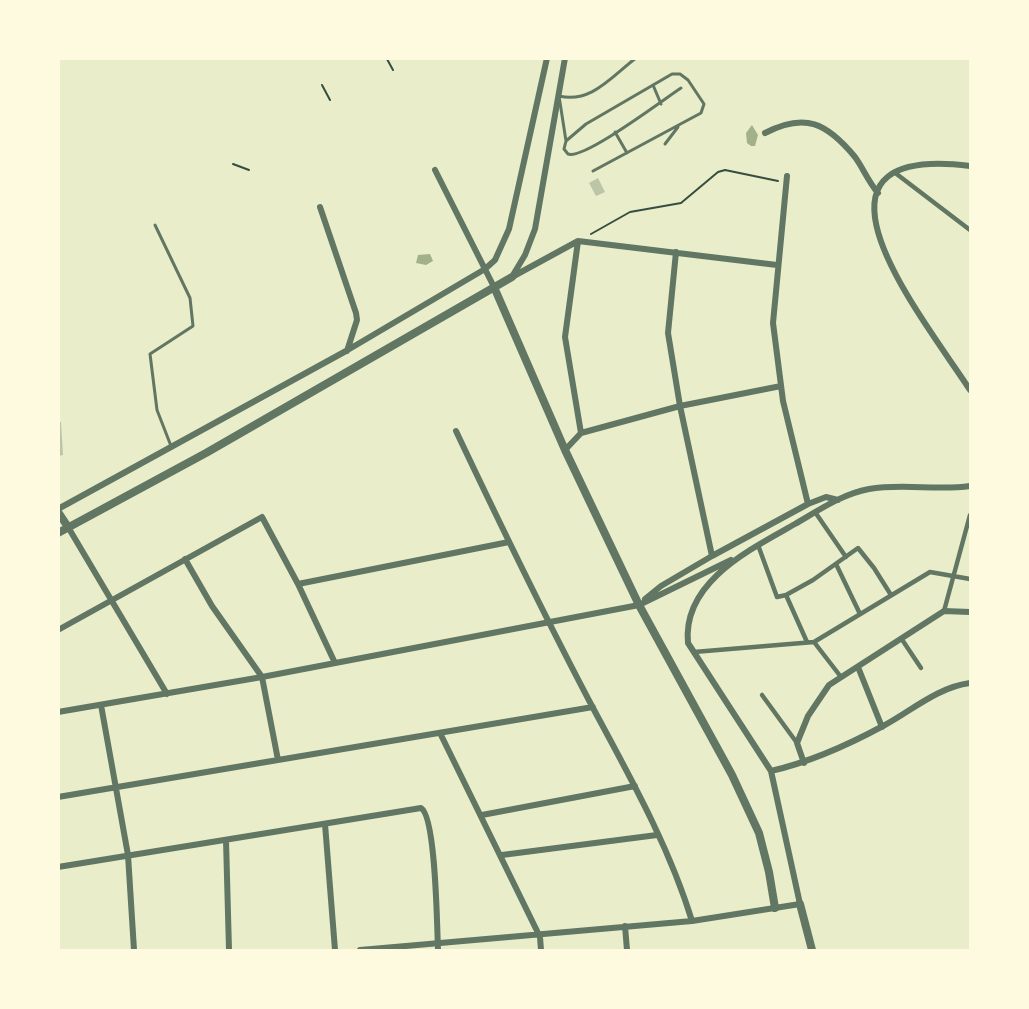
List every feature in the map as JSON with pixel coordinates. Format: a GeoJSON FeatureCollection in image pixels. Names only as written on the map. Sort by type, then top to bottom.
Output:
{"type":"FeatureCollection","features":[{"type":"Feature","properties":{"kind":"street"},"geometry":{"type":"LineString","coordinates":[[167,694],[58,510],[346,351],[485,269],[495,260],[509,229],[547,58]]}},
{"type":"Feature","properties":{"kind":"street"},"geometry":{"type":"LineString","coordinates":[[512,277],[525,255],[535,229],[565,58]]}},
{"type":"Feature","properties":{"kind":"street"},"geometry":{"type":"LineString","coordinates":[[765,133],[787,122],[808,120],[840,141],[856,159],[864,176],[878,193]]}},
{"type":"Feature","properties":{"kind":"street"},"geometry":{"type":"LineString","coordinates":[[970,166],[948,164],[908,167],[894,172],[874,202],[875,218],[884,255],[970,390]]}},
{"type":"Feature","properties":{"kind":"street"},"geometry":{"type":"LineString","coordinates":[[435,170],[494,287],[565,450],[639,604],[732,775],[759,834],[769,872],[775,909]]}},
{"type":"Feature","properties":{"kind":"street"},"geometry":{"type":"LineString","coordinates":[[894,172],[970,230]]}},
{"type":"Feature","properties":{"kind":"street"},"geometry":{"type":"LineString","coordinates":[[787,179],[773,323],[781,386],[807,504]]}},
{"type":"Feature","properties":{"kind":"street"},"geometry":{"type":"LineString","coordinates":[[320,207],[356,313],[357,320],[346,351]]}},
{"type":"Feature","properties":{"kind":"street"},"geometry":{"type":"LineString","coordinates":[[578,241],[565,337],[581,433]]}},
{"type":"Feature","properties":{"kind":"street"},"geometry":{"type":"LineString","coordinates":[[58,533],[206,453],[578,241],[777,265]]}},
{"type":"Feature","properties":{"kind":"street"},"geometry":{"type":"LineString","coordinates":[[676,252],[668,326],[680,406],[712,556]]}},
{"type":"Feature","properties":{"kind":"street"},"geometry":{"type":"LineString","coordinates":[[565,450],[581,433],[680,406],[781,386]]}},
{"type":"Feature","properties":{"kind":"street"},"geometry":{"type":"LineString","coordinates":[[456,431],[509,542],[678,874],[692,921]]}},
{"type":"Feature","properties":{"kind":"street"},"geometry":{"type":"LineString","coordinates":[[58,712],[262,677],[639,604],[746,552],[815,512],[858,491],[879,488],[970,486]]}},
{"type":"Feature","properties":{"kind":"street"},"geometry":{"type":"LineString","coordinates":[[639,604],[655,590],[712,556],[807,504],[826,496],[838,500]]}},
{"type":"Feature","properties":{"kind":"street"},"geometry":{"type":"LineString","coordinates":[[815,512],[846,557]]}},
{"type":"Feature","properties":{"kind":"street"},"geometry":{"type":"LineString","coordinates":[[944,610],[951,576],[970,515]]}},
{"type":"Feature","properties":{"kind":"street"},"geometry":{"type":"LineString","coordinates":[[58,630],[262,517],[298,584],[334,663]]}},
{"type":"Feature","properties":{"kind":"street"},"geometry":{"type":"LineString","coordinates":[[298,584],[509,542]]}},
{"type":"Feature","properties":{"kind":"street"},"geometry":{"type":"LineString","coordinates":[[758,545],[777,597],[786,595],[858,548],[891,595]]}},
{"type":"Feature","properties":{"kind":"street"},"geometry":{"type":"LineString","coordinates":[[746,552],[724,568],[710,583],[690,614],[686,627],[688,642],[771,771],[812,951]]}},
{"type":"Feature","properties":{"kind":"street"},"geometry":{"type":"LineString","coordinates":[[185,559],[212,606],[262,677],[278,760]]}},
{"type":"Feature","properties":{"kind":"street"},"geometry":{"type":"LineString","coordinates":[[836,564],[860,614]]}},
{"type":"Feature","properties":{"kind":"street"},"geometry":{"type":"LineString","coordinates":[[694,652],[814,642],[930,572],[970,579]]}},
{"type":"Feature","properties":{"kind":"street"},"geometry":{"type":"LineString","coordinates":[[786,595],[807,642]]}},
{"type":"Feature","properties":{"kind":"street"},"geometry":{"type":"LineString","coordinates":[[797,743],[808,716],[829,685],[944,610],[970,612]]}},
{"type":"Feature","properties":{"kind":"street"},"geometry":{"type":"LineString","coordinates":[[902,638],[921,668]]}},
{"type":"Feature","properties":{"kind":"street"},"geometry":{"type":"LineString","coordinates":[[814,642],[841,678]]}},
{"type":"Feature","properties":{"kind":"street"},"geometry":{"type":"LineString","coordinates":[[858,667],[882,727]]}},
{"type":"Feature","properties":{"kind":"street"},"geometry":{"type":"LineString","coordinates":[[771,771],[804,763],[882,727],[947,689],[970,683]]}},
{"type":"Feature","properties":{"kind":"street"},"geometry":{"type":"LineString","coordinates":[[762,695],[797,743],[804,763]]}},
{"type":"Feature","properties":{"kind":"street"},"geometry":{"type":"LineString","coordinates":[[101,705],[128,855],[134,951]]}},
{"type":"Feature","properties":{"kind":"street"},"geometry":{"type":"LineString","coordinates":[[58,797],[593,707]]}},
{"type":"Feature","properties":{"kind":"street"},"geometry":{"type":"LineString","coordinates":[[440,733],[540,937],[541,951]]}},
{"type":"Feature","properties":{"kind":"street"},"geometry":{"type":"LineString","coordinates":[[482,815],[635,786]]}},
{"type":"Feature","properties":{"kind":"street"},"geometry":{"type":"LineString","coordinates":[[58,867],[421,808],[425,811],[434,862],[438,948]]}},
{"type":"Feature","properties":{"kind":"street"},"geometry":{"type":"LineString","coordinates":[[325,824],[335,951]]}},
{"type":"Feature","properties":{"kind":"street"},"geometry":{"type":"LineString","coordinates":[[501,855],[657,835]]}},
{"type":"Feature","properties":{"kind":"street"},"geometry":{"type":"LineString","coordinates":[[226,840],[229,951]]}},
{"type":"Feature","properties":{"kind":"street"},"geometry":{"type":"LineString","coordinates":[[360,951],[438,948],[625,926],[692,921],[800,904]]}},
{"type":"Feature","properties":{"kind":"street"},"geometry":{"type":"LineString","coordinates":[[625,926],[627,951]]}},
{"type":"Feature","properties":{"kind":"lane"},"geometry":{"type":"LineString","coordinates":[[566,141],[559,96],[581,98],[614,78],[636,58]]}},
{"type":"Feature","properties":{"kind":"lane"},"geometry":{"type":"LineString","coordinates":[[593,171],[679,126],[705,108],[684,76],[677,73],[653,85],[586,124],[566,141],[563,146],[566,152],[576,155],[661,104],[681,88]]}},
{"type":"Feature","properties":{"kind":"lane"},"geometry":{"type":"LineString","coordinates":[[653,85],[661,104]]}},
{"type":"Feature","properties":{"kind":"lane"},"geometry":{"type":"LineString","coordinates":[[665,144],[679,126]]}},
{"type":"Feature","properties":{"kind":"lane"},"geometry":{"type":"LineString","coordinates":[[615,132],[627,153]]}},
{"type":"Feature","properties":{"kind":"lane"},"geometry":{"type":"LineString","coordinates":[[156,225],[190,298],[193,326],[150,354],[157,410],[171,447]]}},
{"type":"Feature","properties":{"kind":"path"},"geometry":{"type":"LineString","coordinates":[[387,59],[393,70]]}},
{"type":"Feature","properties":{"kind":"path"},"geometry":{"type":"LineString","coordinates":[[322,86],[330,100]]}},
{"type":"Feature","properties":{"kind":"path"},"geometry":{"type":"LineString","coordinates":[[233,164],[249,170]]}},
{"type":"Feature","properties":{"kind":"path"},"geometry":{"type":"LineString","coordinates":[[578,241],[630,212],[681,202],[718,172],[725,170],[787,179]]}},
{"type":"Feature","properties":{"kind":"shaded area"},"geometry":{"type":"Polygon","coordinates":[[[752,125],[758,135],[755,146],[747,143],[746,133],[752,125]]]}},
{"type":"Feature","properties":{"kind":"shaded area"},"geometry":{"type":"Polygon","coordinates":[[[430,254],[433,261],[426,265],[416,263],[418,255],[430,254]]]}},
{"type":"Feature","properties":{"kind":"building"},"geometry":{"type":"Polygon","coordinates":[[[598,178],[605,192],[596,196],[589,183],[598,178]]]}},
{"type":"Feature","properties":{"kind":"building"},"geometry":{"type":"Polygon","coordinates":[[[58,422],[61,422],[63,455],[58,456],[58,422]]]}}]}
